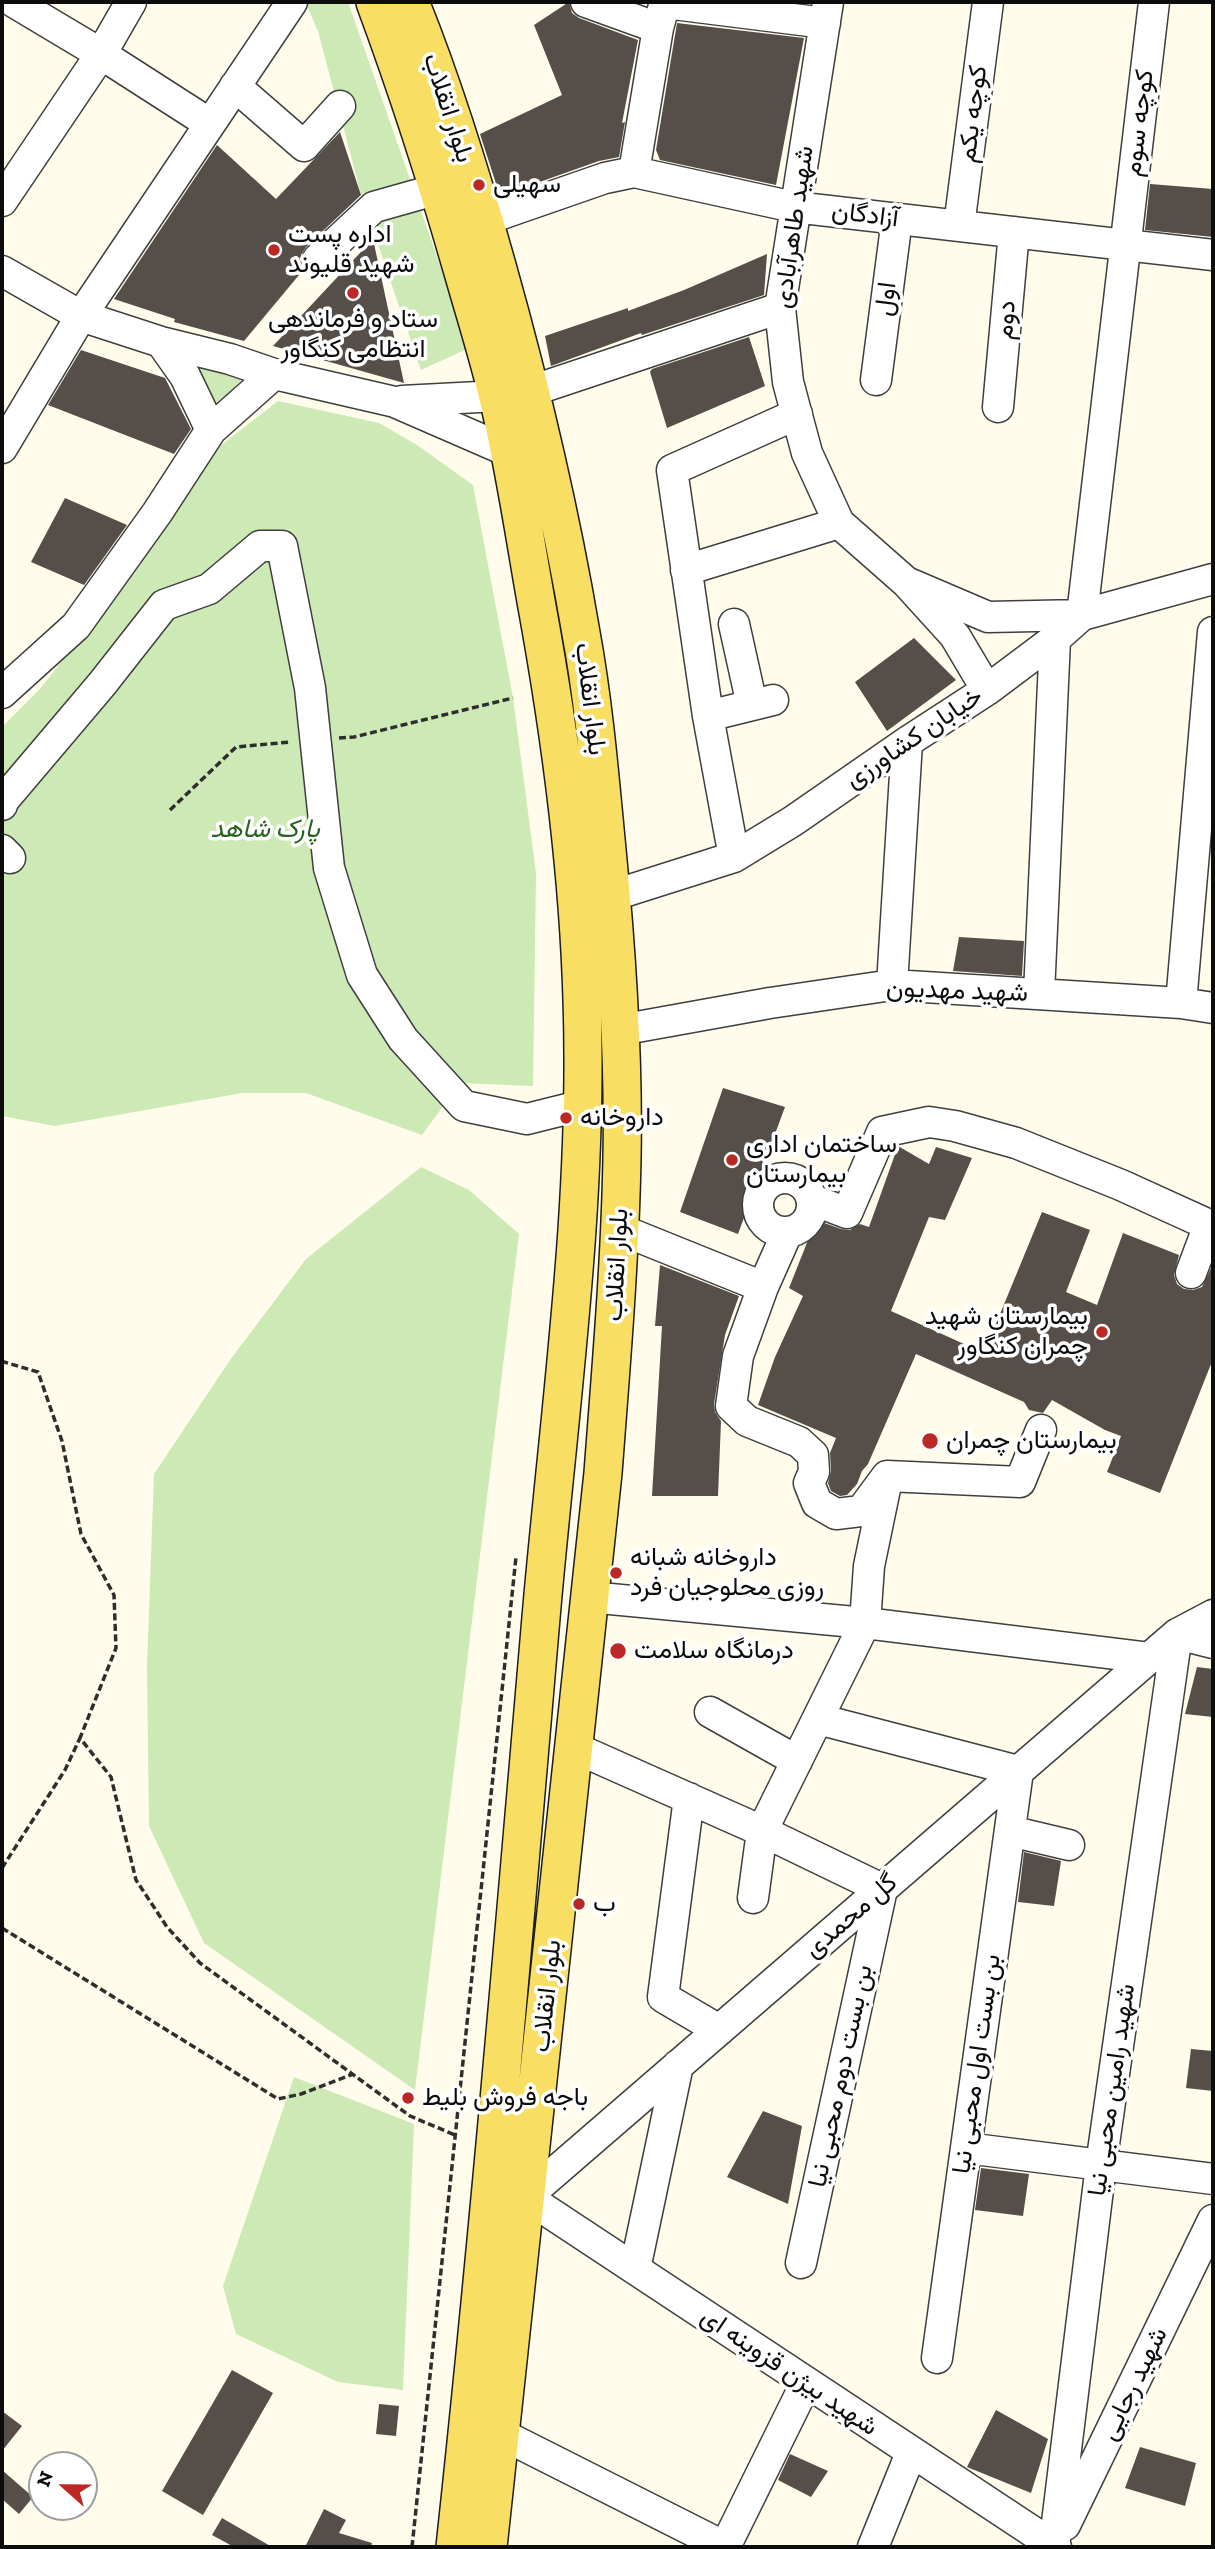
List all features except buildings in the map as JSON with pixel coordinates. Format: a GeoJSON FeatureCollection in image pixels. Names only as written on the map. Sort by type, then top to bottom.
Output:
{"type":"FeatureCollection","features":[{"type":"Feature","properties":{"kind":"main road","name":"بلوار انقلاب"},"geometry":{"type":"LineString","coordinates":[[375,2],[404,78],[438,188],[514,393]]}},
{"type":"Feature","properties":{"kind":"main road","name":"بلوار انقلاب"},"geometry":{"type":"LineString","coordinates":[[410,2],[433,58],[484,220],[514,393],[527,449],[582,635],[611,896],[620,1030],[622,1157],[614,1341],[488,2547]]}},
{"type":"Feature","properties":{"kind":"main road","name":"بلوار انقلاب"},"geometry":{"type":"LineString","coordinates":[[455,2547],[479,2328],[583,1153],[582,1001],[576,900],[527,449]]}},
{"type":"Feature","properties":{"kind":"street"},"geometry":{"type":"LineString","coordinates":[[14,2],[210,124]]}},
{"type":"Feature","properties":{"kind":"street"},"geometry":{"type":"LineString","coordinates":[[2,201],[101,54],[131,2]]}},
{"type":"Feature","properties":{"kind":"street"},"geometry":{"type":"LineString","coordinates":[[2,448],[81,316],[292,2]]}},
{"type":"Feature","properties":{"kind":"street"},"geometry":{"type":"LineString","coordinates":[[586,2],[663,11],[826,12]]}},
{"type":"Feature","properties":{"kind":"street","name":"کوچه یکم"},"geometry":{"type":"LineString","coordinates":[[959,226],[988,2]]}},
{"type":"Feature","properties":{"kind":"street","name":"کوچه سوم"},"geometry":{"type":"LineString","coordinates":[[1082,615],[1154,2]]}},
{"type":"Feature","properties":{"kind":"street"},"geometry":{"type":"LineString","coordinates":[[634,172],[663,11]]}},
{"type":"Feature","properties":{"kind":"street","name":"شهید طاهرآبادی"},"geometry":{"type":"LineString","coordinates":[[826,12],[780,308],[788,382],[807,453],[839,523],[906,582]]}},
{"type":"Feature","properties":{"kind":"street"},"geometry":{"type":"LineString","coordinates":[[235,86],[304,146],[340,106]]}},
{"type":"Feature","properties":{"kind":"street","name":"آزادگان"},"geometry":{"type":"LineString","coordinates":[[484,220],[605,178],[634,172],[794,207],[1213,255]]}},
{"type":"Feature","properties":{"kind":"street"},"geometry":{"type":"LineString","coordinates":[[318,259],[374,207],[438,188]]}},
{"type":"Feature","properties":{"kind":"street","name":"اول"},"geometry":{"type":"LineString","coordinates":[[876,380],[897,219]]}},
{"type":"Feature","properties":{"kind":"street","name":"دوم"},"geometry":{"type":"LineString","coordinates":[[998,407],[1014,232]]}},
{"type":"Feature","properties":{"kind":"street"},"geometry":{"type":"LineString","coordinates":[[2,271],[81,316],[274,374],[395,402],[527,449]]}},
{"type":"Feature","properties":{"kind":"street"},"geometry":{"type":"LineString","coordinates":[[395,402],[514,393],[780,308]]}},
{"type":"Feature","properties":{"kind":"street"},"geometry":{"type":"LineString","coordinates":[[161,342],[185,376],[211,430]]}},
{"type":"Feature","properties":{"kind":"street"},"geometry":{"type":"LineString","coordinates":[[2,694],[76,626],[157,513],[211,430],[274,374]]}},
{"type":"Feature","properties":{"kind":"street"},"geometry":{"type":"LineString","coordinates":[[734,857],[708,716],[672,470],[797,414]]}},
{"type":"Feature","properties":{"kind":"street"},"geometry":{"type":"LineString","coordinates":[[686,570],[839,523]]}},
{"type":"Feature","properties":{"kind":"street"},"geometry":{"type":"LineString","coordinates":[[2,805],[164,605],[209,589],[260,546],[282,546],[310,688],[330,868],[362,975],[403,1040],[464,1106],[527,1119],[583,1105]]}},
{"type":"Feature","properties":{"kind":"street","name":"خیابان کشاورزی"},"geometry":{"type":"LineString","coordinates":[[611,896],[734,857],[793,821],[907,741],[988,690],[1082,615],[1213,579]]}},
{"type":"Feature","properties":{"kind":"street"},"geometry":{"type":"LineString","coordinates":[[906,582],[988,617],[1082,615]]}},
{"type":"Feature","properties":{"kind":"street"},"geometry":{"type":"LineString","coordinates":[[906,582],[955,636],[988,690]]}},
{"type":"Feature","properties":{"kind":"street"},"geometry":{"type":"LineString","coordinates":[[708,716],[763,703],[734,624]]}},
{"type":"Feature","properties":{"kind":"street"},"geometry":{"type":"LineString","coordinates":[[1181,1003],[1213,632]]}},
{"type":"Feature","properties":{"kind":"street"},"geometry":{"type":"LineString","coordinates":[[1039,994],[1055,639]]}},
{"type":"Feature","properties":{"kind":"street"},"geometry":{"type":"LineString","coordinates":[[892,985],[907,741]]}},
{"type":"Feature","properties":{"kind":"street","name":"شهید مهدیون"},"geometry":{"type":"LineString","coordinates":[[620,1030],[770,1003],[892,985],[1181,1003],[1213,1008]]}},
{"type":"Feature","properties":{"kind":"street"},"geometry":{"type":"LineString","coordinates":[[813,1200],[847,1213],[882,1132],[929,1122],[955,1126],[1016,1143],[1121,1185],[1209,1225],[1191,1273]]}},
{"type":"Feature","properties":{"kind":"street"},"geometry":{"type":"LineString","coordinates":[[776,1179],[795,1179],[803,1184],[813,1200],[813,1209],[804,1226],[787,1233],[770,1228],[764,1222],[758,1206],[763,1190],[776,1179]]}},
{"type":"Feature","properties":{"kind":"street"},"geometry":{"type":"LineString","coordinates":[[619,1229],[762,1287]]}},
{"type":"Feature","properties":{"kind":"street"},"geometry":{"type":"LineString","coordinates":[[787,1233],[762,1287],[738,1356],[731,1406],[747,1421],[799,1443],[813,1455],[814,1472],[809,1483],[817,1503],[836,1514],[861,1511],[887,1476]]}},
{"type":"Feature","properties":{"kind":"street"},"geometry":{"type":"LineString","coordinates":[[887,1476],[1020,1482],[1041,1430]]}},
{"type":"Feature","properties":{"kind":"street"},"geometry":{"type":"LineString","coordinates":[[753,1898],[762,1831],[865,1623],[869,1566],[887,1476]]}},
{"type":"Feature","properties":{"kind":"street"},"geometry":{"type":"LineString","coordinates":[[589,1597],[865,1623],[1149,1658]]}},
{"type":"Feature","properties":{"kind":"street","name":"گل محمدی"},"geometry":{"type":"LineString","coordinates":[[526,2197],[1177,1634],[1213,1615]]}},
{"type":"Feature","properties":{"kind":"street"},"geometry":{"type":"LineString","coordinates":[[1177,1634],[1213,1643]]}},
{"type":"Feature","properties":{"kind":"street","name":"شهید رامین محبی نیا"},"geometry":{"type":"LineString","coordinates":[[1055,2547],[1101,2165],[1177,1634]]}},
{"type":"Feature","properties":{"kind":"street"},"geometry":{"type":"LineString","coordinates":[[710,1712],[797,1761]]}},
{"type":"Feature","properties":{"kind":"street"},"geometry":{"type":"LineString","coordinates":[[818,1718],[1018,1771]]}},
{"type":"Feature","properties":{"kind":"street"},"geometry":{"type":"LineString","coordinates":[[573,1747],[762,1831],[882,1889]]}},
{"type":"Feature","properties":{"kind":"street","name":"بن بست اول محبی نیا"},"geometry":{"type":"LineString","coordinates":[[937,2358],[1018,1771]]}},
{"type":"Feature","properties":{"kind":"street"},"geometry":{"type":"LineString","coordinates":[[689,1798],[663,1997],[719,2030]]}},
{"type":"Feature","properties":{"kind":"street"},"geometry":{"type":"LineString","coordinates":[[1010,1831],[1069,1845]]}},
{"type":"Feature","properties":{"kind":"street","name":"بن بست دوم محبی نیا"},"geometry":{"type":"LineString","coordinates":[[801,2263],[882,1889]]}},
{"type":"Feature","properties":{"kind":"street"},"geometry":{"type":"LineString","coordinates":[[635,2269],[678,2065]]}},
{"type":"Feature","properties":{"kind":"street"},"geometry":{"type":"LineString","coordinates":[[966,2148],[1213,2179]]}},
{"type":"Feature","properties":{"kind":"street","name":"شهید بیژن قزوینه ای"},"geometry":{"type":"LineString","coordinates":[[526,2197],[1055,2547]]}},
{"type":"Feature","properties":{"kind":"street","name":"شهید رجایی"},"geometry":{"type":"LineString","coordinates":[[1055,2547],[1213,2220]]}},
{"type":"Feature","properties":{"kind":"street"},"geometry":{"type":"LineString","coordinates":[[501,2434],[693,2540],[725,2547],[806,2383]]}},
{"type":"Feature","properties":{"kind":"street"},"geometry":{"type":"LineString","coordinates":[[873,2547],[911,2454]]}},
{"type":"Feature","properties":{"kind":"path"},"geometry":{"type":"LineString","coordinates":[[2,1364],[4,1362],[38,1372],[62,1441],[81,1534],[114,1595],[116,1648],[65,1770],[2,1868]]}},
{"type":"Feature","properties":{"kind":"path"},"geometry":{"type":"LineString","coordinates":[[411,2547],[517,1547]]}},
{"type":"Feature","properties":{"kind":"path"},"geometry":{"type":"LineString","coordinates":[[80,1738],[111,1777],[136,1880],[167,1927],[200,1963],[410,2116],[455,2135]]}},
{"type":"Feature","properties":{"kind":"path"},"geometry":{"type":"LineString","coordinates":[[2,1928],[278,2099],[301,2094],[353,2074]]}},
{"type":"Feature","properties":{"kind":"green space"},"geometry":{"type":"Polygon","coordinates":[[[305,2],[348,2],[469,348],[421,370],[362,198],[318,31],[305,2]]]}},
{"type":"Feature","properties":{"kind":"green space"},"geometry":{"type":"Polygon","coordinates":[[[188,362],[242,379],[213,410],[188,362]]]}},
{"type":"Feature","properties":{"kind":"green space","name":"پارک شاهد"},"geometry":{"type":"Polygon","coordinates":[[[278,401],[379,423],[417,445],[473,485],[513,698],[536,873],[533,1086],[460,1083],[422,1135],[306,1093],[242,1093],[55,1126],[2,1116],[2,727],[40,689],[138,563],[215,450],[278,401]]]}},
{"type":"Feature","properties":{"kind":"green space"},"geometry":{"type":"Polygon","coordinates":[[[421,1167],[469,1190],[519,1234],[415,2090],[204,1943],[149,1826],[147,1666],[154,1474],[230,1360],[306,1259],[421,1167]]]}},
{"type":"Feature","properties":{"kind":"green space"},"geometry":{"type":"Polygon","coordinates":[[[294,2077],[414,2124],[403,2390],[338,2382],[236,2334],[223,2286],[294,2077]]]}},
{"type":"Feature","properties":{"kind":"place","name":"سهیلی"},"geometry":{"type":"Point","coordinates":[479,185]}},
{"type":"Feature","properties":{"kind":"place","name":"اداره پست شهید قلیوند"},"geometry":{"type":"Point","coordinates":[274,250]}},
{"type":"Feature","properties":{"kind":"place","name":"ستاد و فرماندهی انتظامی کنگاور"},"geometry":{"type":"Point","coordinates":[353,293]}},
{"type":"Feature","properties":{"kind":"place","name":"داروخانه"},"geometry":{"type":"Point","coordinates":[566,1118]}},
{"type":"Feature","properties":{"kind":"place","name":"ساختمان اداری بیمارستان"},"geometry":{"type":"Point","coordinates":[732,1160]}},
{"type":"Feature","properties":{"kind":"place","name":"بیمارستان شهید چمران کنگاور"},"geometry":{"type":"Point","coordinates":[1102,1332]}},
{"type":"Feature","properties":{"kind":"place","name":"بیمارستان چمران"},"geometry":{"type":"Point","coordinates":[930,1441]}},
{"type":"Feature","properties":{"kind":"place","name":"داروخانه شبانه روزی محلوجیان فرد"},"geometry":{"type":"Point","coordinates":[616,1573]}},
{"type":"Feature","properties":{"kind":"place","name":"درمانگاه سلامت"},"geometry":{"type":"Point","coordinates":[618,1651]}},
{"type":"Feature","properties":{"kind":"place","name":"ب"},"geometry":{"type":"Point","coordinates":[579,1904]}},
{"type":"Feature","properties":{"kind":"place","name":"باجه فروش بلیط"},"geometry":{"type":"Point","coordinates":[408,2098]}}]}
